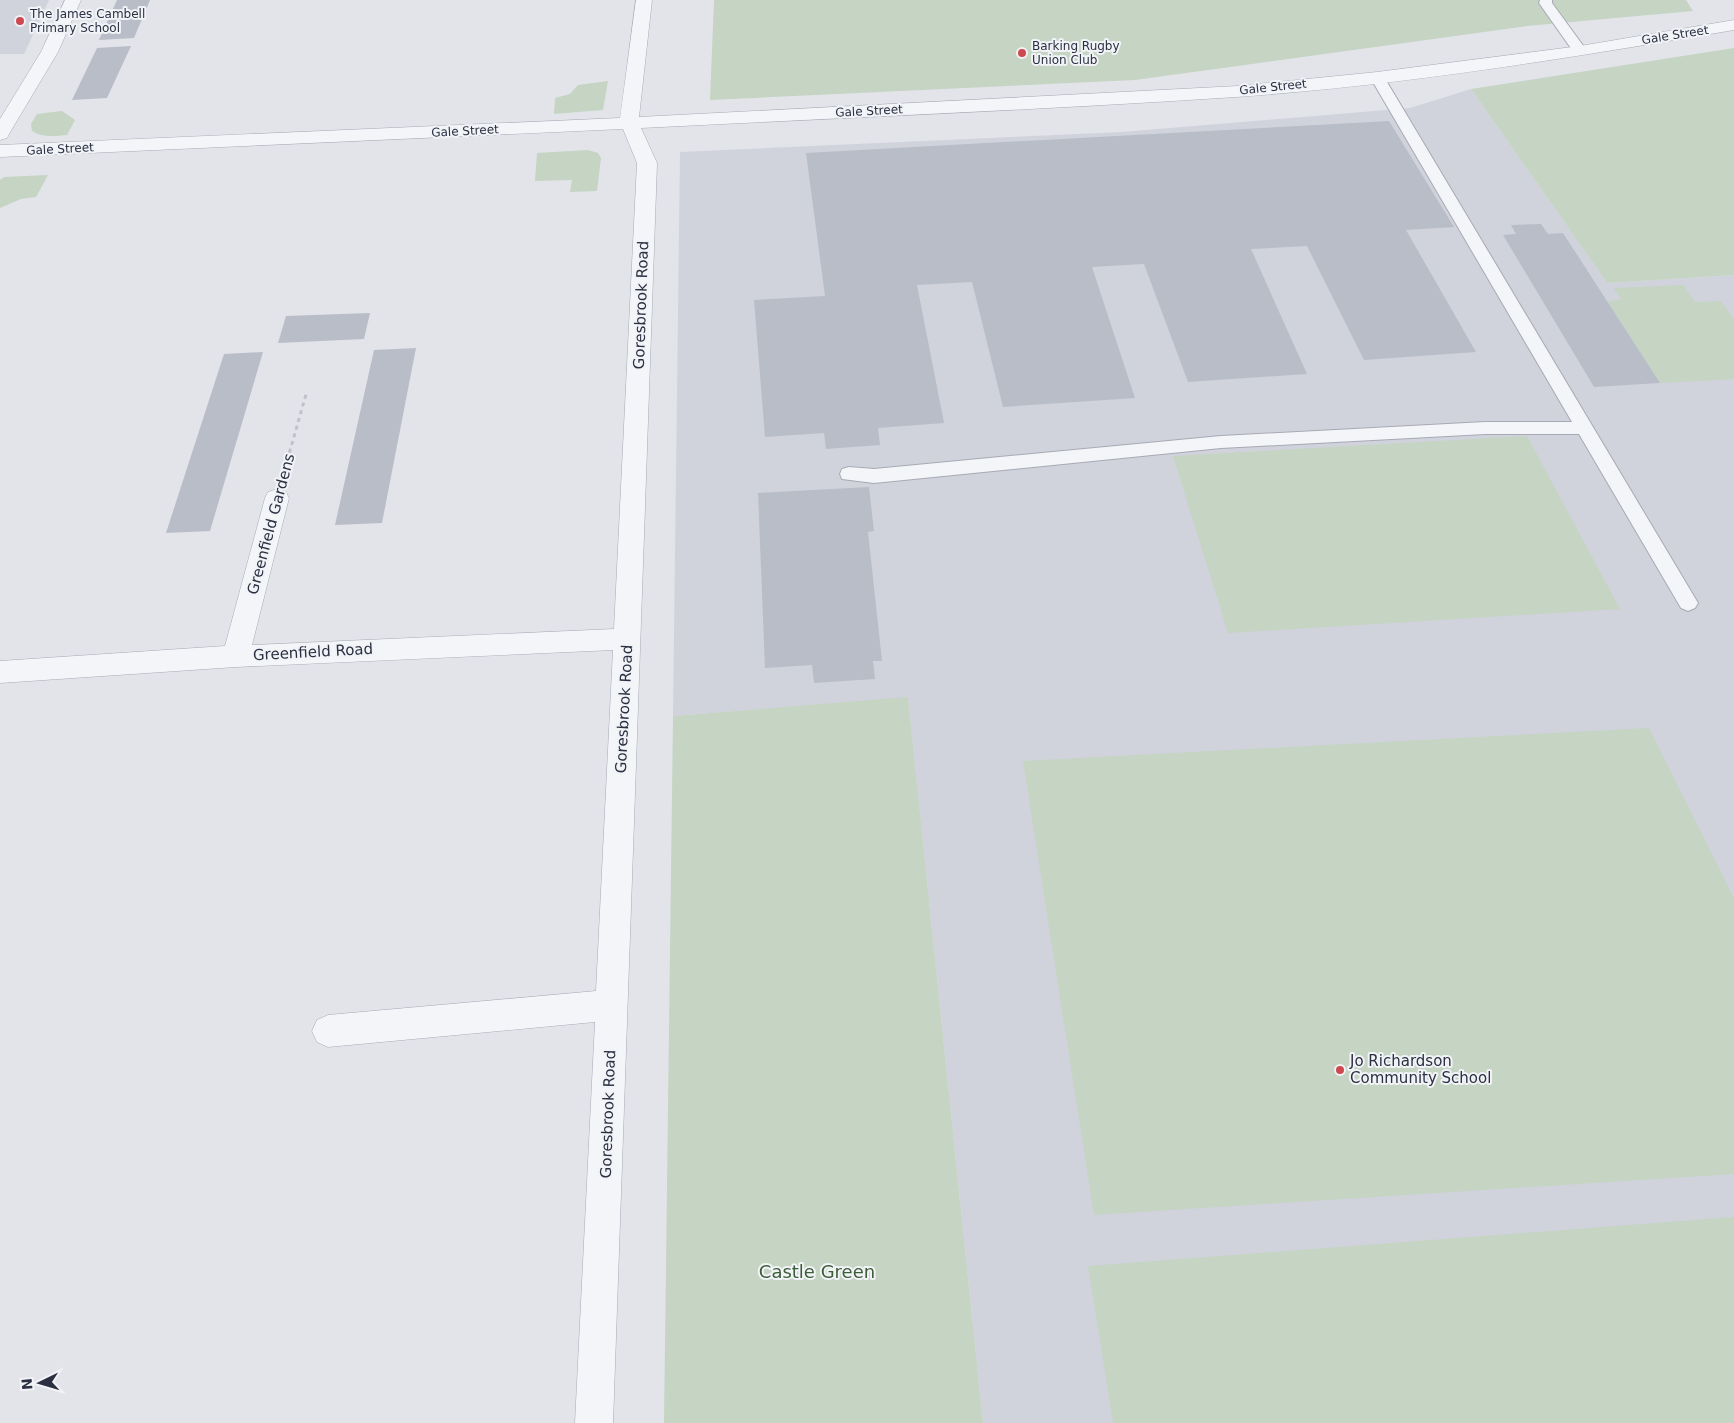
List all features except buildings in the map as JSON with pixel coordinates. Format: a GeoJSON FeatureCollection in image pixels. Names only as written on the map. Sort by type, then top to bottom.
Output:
{"type":"FeatureCollection","features":[{"type":"Feature","properties":{"kind":"street"},"geometry":{"type":"LineString","coordinates":[[0,134],[58,40],[73,0]]}},
{"type":"Feature","properties":{"kind":"street","name":"Goresbrook Road"},"geometry":{"type":"LineString","coordinates":[[594,1423],[646,163],[629,122],[644,0]]}},
{"type":"Feature","properties":{"kind":"street","name":"Gale Street"},"geometry":{"type":"LineString","coordinates":[[0,151],[1238,91],[1580,51],[1734,25]]}},
{"type":"Feature","properties":{"kind":"street","name":"Greenfield Gardens"},"geometry":{"type":"LineString","coordinates":[[236,656],[277,498]]}},
{"type":"Feature","properties":{"kind":"street","name":"Greenfield Road"},"geometry":{"type":"LineString","coordinates":[[0,672],[236,656],[627,639]]}},
{"type":"Feature","properties":{"kind":"street"},"geometry":{"type":"LineString","coordinates":[[328,1031],[612,1005]]}},
{"type":"Feature","properties":{"kind":"lane"},"geometry":{"type":"LineString","coordinates":[[1546,0],[1545,3],[1580,51]]}},
{"type":"Feature","properties":{"kind":"lane"},"geometry":{"type":"LineString","coordinates":[[1377,76],[1688,603]]}},
{"type":"Feature","properties":{"kind":"lane"},"geometry":{"type":"LineString","coordinates":[[849,474],[874,476],[1221,442],[1485,428],[1585,428]]}},
{"type":"Feature","properties":{"kind":"path","name":"Greenfield Gardens"},"geometry":{"type":"LineString","coordinates":[[277,498],[306,392]]}},
{"type":"Feature","properties":{"kind":"shaded area","name":"The James Cambell Primary School"},"geometry":{"type":"Polygon","coordinates":[[[0,0],[49,0],[24,54],[0,54],[0,0]]]}},
{"type":"Feature","properties":{"kind":"shaded area","name":"Jo Richardson Community School"},"geometry":{"type":"Polygon","coordinates":[[[1471,89],[1607,283],[1734,275],[1734,1423],[983,1423],[908,698],[673,716],[680,152],[1122,132],[1410,108],[1471,89]]]}},
{"type":"Feature","properties":{"kind":"green space","name":"Barking Rugby Union Club"},"geometry":{"type":"Polygon","coordinates":[[[714,0],[1686,0],[1693,11],[1527,26],[1135,80],[710,100],[714,0]]]}},
{"type":"Feature","properties":{"kind":"green space"},"geometry":{"type":"Polygon","coordinates":[[[1734,48],[1734,275],[1607,283],[1471,89],[1734,48]]]}},
{"type":"Feature","properties":{"kind":"green space"},"geometry":{"type":"Polygon","coordinates":[[[608,81],[603,110],[554,114],[555,98],[570,94],[578,85],[608,81]]]}},
{"type":"Feature","properties":{"kind":"green space"},"geometry":{"type":"Polygon","coordinates":[[[62,111],[75,120],[67,135],[45,136],[32,131],[31,124],[37,114],[62,111]]]}},
{"type":"Feature","properties":{"kind":"green space"},"geometry":{"type":"Polygon","coordinates":[[[588,150],[598,153],[601,158],[597,191],[570,192],[572,180],[535,181],[537,153],[588,150]]]}},
{"type":"Feature","properties":{"kind":"green space"},"geometry":{"type":"Polygon","coordinates":[[[48,175],[36,197],[21,199],[0,208],[0,180],[4,177],[48,175]]]}},
{"type":"Feature","properties":{"kind":"green space"},"geometry":{"type":"Polygon","coordinates":[[[1683,285],[1695,302],[1721,301],[1734,319],[1734,379],[1660,383],[1607,301],[1621,300],[1614,288],[1683,285]]]}},
{"type":"Feature","properties":{"kind":"green space"},"geometry":{"type":"Polygon","coordinates":[[[1527,436],[1620,609],[1228,633],[1173,456],[1527,436]]]}},
{"type":"Feature","properties":{"kind":"green space","name":"Castle Green"},"geometry":{"type":"Polygon","coordinates":[[[908,697],[983,1423],[664,1423],[673,716],[908,697]]]}},
{"type":"Feature","properties":{"kind":"green space"},"geometry":{"type":"Polygon","coordinates":[[[1649,728],[1734,898],[1734,1174],[1094,1215],[1023,761],[1649,728]]]}},
{"type":"Feature","properties":{"kind":"green space"},"geometry":{"type":"Polygon","coordinates":[[[1734,1217],[1734,1423],[1113,1423],[1088,1266],[1734,1217]]]}},
{"type":"Feature","properties":{"kind":"place","name":"The James Cambell Primary School"},"geometry":{"type":"Point","coordinates":[20,21]}},
{"type":"Feature","properties":{"kind":"place","name":"Barking Rugby Union Club"},"geometry":{"type":"Point","coordinates":[1022,53]}},
{"type":"Feature","properties":{"kind":"place","name":"Jo Richardson Community School"},"geometry":{"type":"Point","coordinates":[1340,1070]}}]}
